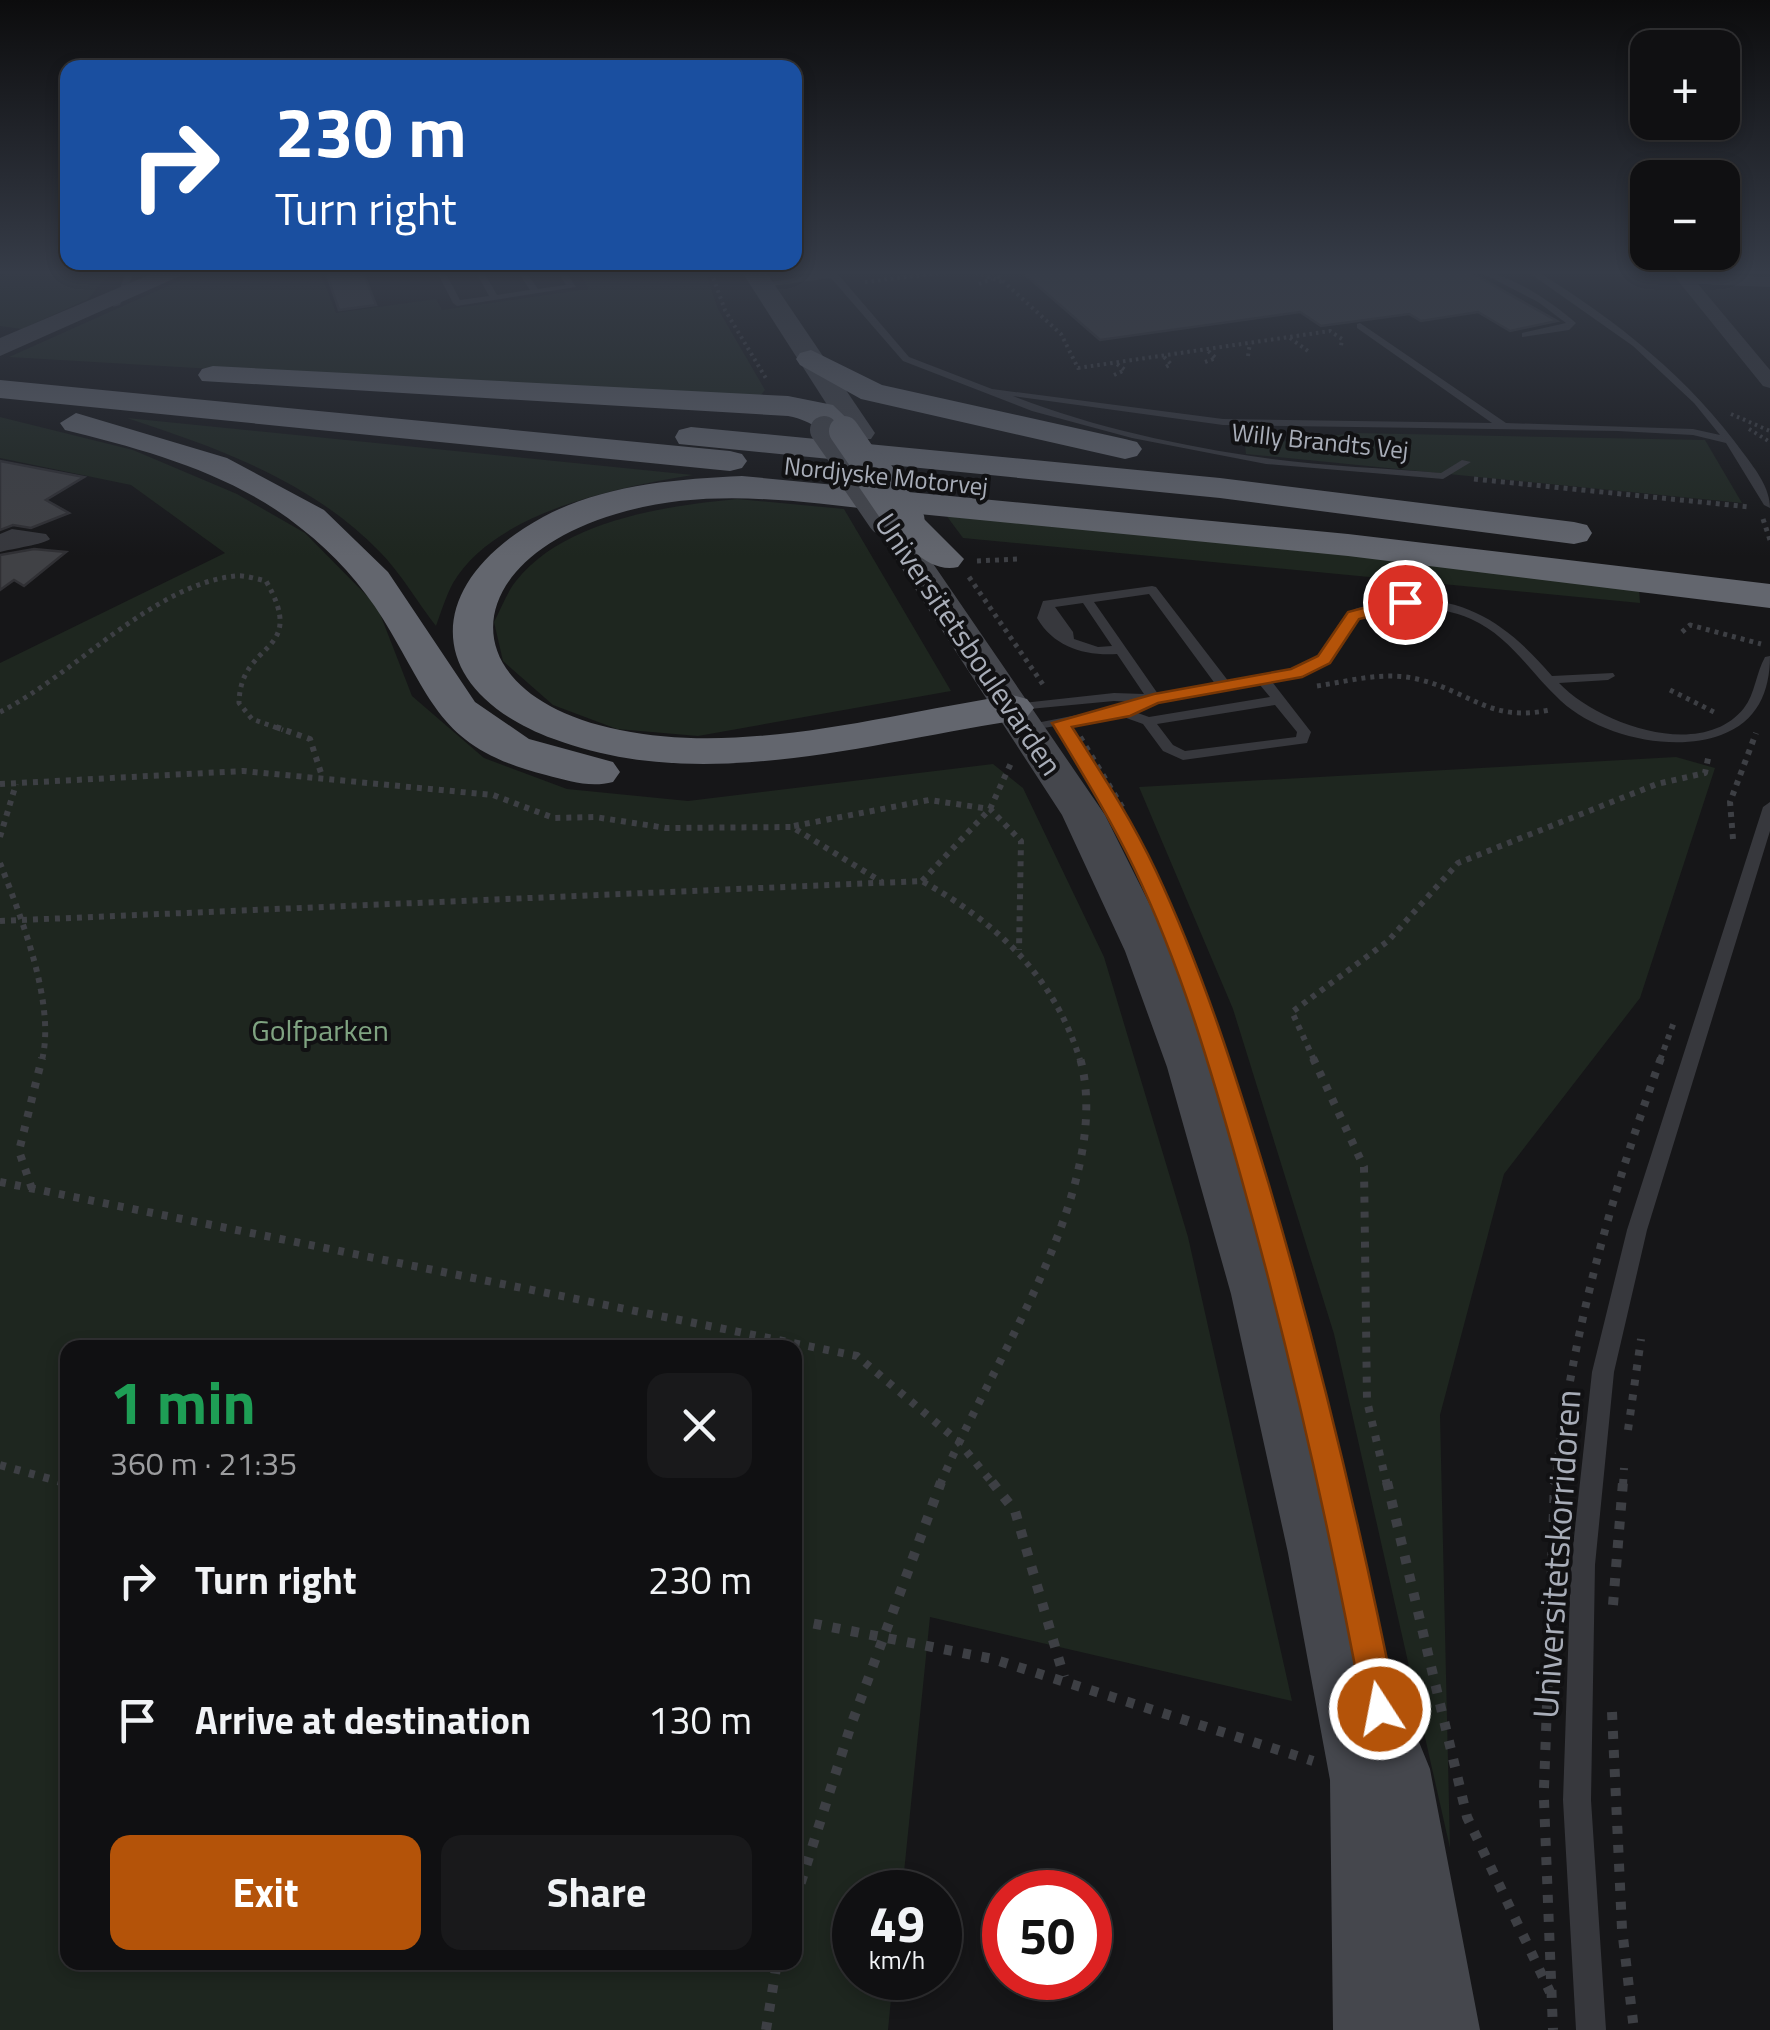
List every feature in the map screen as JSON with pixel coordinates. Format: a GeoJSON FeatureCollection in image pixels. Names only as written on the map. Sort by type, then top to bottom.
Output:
{"type":"FeatureCollection","features":[{"type":"Feature","properties":{"kind":"highway"},"geometry":{"type":"LineString","coordinates":[[89,367],[99,368]]}},
{"type":"Feature","properties":{"kind":"highway","name":"Nordjyske Motorvej"},"geometry":{"type":"LineString","coordinates":[[103,367],[1184,484],[1615,538],[1230,472],[997,406]]}},
{"type":"Feature","properties":{"kind":"highway"},"geometry":{"type":"LineString","coordinates":[[178,373],[816,408],[997,406]]}},
{"type":"Feature","properties":{"kind":"highway","name":"Nordjyske Motorvej"},"geometry":{"type":"LineString","coordinates":[[0,390],[1352,525],[1770,586]]}},
{"type":"Feature","properties":{"kind":"highway"},"geometry":{"type":"LineString","coordinates":[[816,408],[872,392],[997,406]]}},
{"type":"Feature","properties":{"kind":"highway"},"geometry":{"type":"LineString","coordinates":[[0,407],[154,445],[207,464],[302,513],[335,537],[388,594],[444,694],[473,725],[542,760],[593,772],[710,776],[1054,716]]}},
{"type":"Feature","properties":{"kind":"highway"},"geometry":{"type":"LineString","coordinates":[[816,408],[903,520],[955,566]]}},
{"type":"Feature","properties":{"kind":"highway"},"geometry":{"type":"LineString","coordinates":[[1054,716],[750,747],[687,750],[626,745],[572,731],[527,711],[494,686],[475,658],[469,628],[476,598],[494,570],[522,545],[558,524],[644,495],[742,486],[1386,548],[1770,596]]}},
{"type":"Feature","properties":{"kind":"highway"},"geometry":{"type":"LineString","coordinates":[[1673,548],[1770,564]]}},
{"type":"Feature","properties":{"kind":"main road"},"geometry":{"type":"LineString","coordinates":[[792,367],[816,408]]}},
{"type":"Feature","properties":{"kind":"main road","name":"Universitetsboulevarden"},"geometry":{"type":"LineString","coordinates":[[903,520],[1054,716],[1084,815],[1116,876],[1193,1067],[1261,1294],[1322,1554],[1368,1780],[1376,2030]]}},
{"type":"Feature","properties":{"kind":"main road","name":"Universitetsboulevarden"},"geometry":{"type":"LineString","coordinates":[[955,566],[1116,812],[1179,949],[1222,1066],[1287,1292],[1350,1554],[1424,1934],[1437,2030]]}},
{"type":"Feature","properties":{"kind":"street"},"geometry":{"type":"LineString","coordinates":[[0,545],[12,536],[38,539]]}},
{"type":"Feature","properties":{"kind":"lane","name":"Willy Brandts Vej"},"geometry":{"type":"LineString","coordinates":[[922,367],[997,406],[1266,461],[1443,476],[1466,462]]}},
{"type":"Feature","properties":{"kind":"lane"},"geometry":{"type":"LineString","coordinates":[[1418,367],[1503,426]]}},
{"type":"Feature","properties":{"kind":"lane"},"geometry":{"type":"LineString","coordinates":[[1663,367],[1732,440],[1764,506]]}},
{"type":"Feature","properties":{"kind":"lane","name":"Willy Brandts Vej"},"geometry":{"type":"LineString","coordinates":[[997,406],[1223,422],[1672,430],[1732,440]]}},
{"type":"Feature","properties":{"kind":"lane"},"geometry":{"type":"LineString","coordinates":[[1120,650],[1096,651],[1068,641],[1068,632],[1047,604],[1152,590],[1226,688]]}},
{"type":"Feature","properties":{"kind":"lane"},"geometry":{"type":"LineString","coordinates":[[1086,599],[1154,699]]}},
{"type":"Feature","properties":{"kind":"lane"},"geometry":{"type":"LineString","coordinates":[[1054,716],[1264,682],[1324,659],[1354,615],[1405,602],[1448,608],[1488,623],[1506,634],[1572,703],[1611,724],[1646,734],[1682,737],[1713,733],[1746,714],[1760,694],[1770,660]]}},
{"type":"Feature","properties":{"kind":"lane"},"geometry":{"type":"LineString","coordinates":[[1548,680],[1608,676]]}},
{"type":"Feature","properties":{"kind":"lane"},"geometry":{"type":"LineString","coordinates":[[1148,721],[1168,748],[1183,756],[1302,740],[1304,732],[1264,682]]}},
{"type":"Feature","properties":{"kind":"lane"},"geometry":{"type":"LineString","coordinates":[[1054,716],[1114,697],[1154,699]]}},
{"type":"Feature","properties":{"kind":"lane"},"geometry":{"type":"LineString","coordinates":[[1054,716],[1148,721],[1279,700]]}},
{"type":"Feature","properties":{"kind":"lane","name":"Universitetskorridoren"},"geometry":{"type":"LineString","coordinates":[[1592,2030],[1578,1780],[1583,1565],[1603,1372],[1638,1230],[1770,807]]}},
{"type":"Feature","properties":{"kind":"path"},"geometry":{"type":"LineString","coordinates":[[777,367],[816,408]]}},
{"type":"Feature","properties":{"kind":"path"},"geometry":{"type":"LineString","coordinates":[[1114,376],[1125,370],[1121,367]]}},
{"type":"Feature","properties":{"kind":"path"},"geometry":{"type":"LineString","coordinates":[[1724,413],[1739,415],[1770,431]]}},
{"type":"Feature","properties":{"kind":"path"},"geometry":{"type":"LineString","coordinates":[[1443,476],[1764,506]]}},
{"type":"Feature","properties":{"kind":"path"},"geometry":{"type":"LineString","coordinates":[[955,566],[1026,659]]}},
{"type":"Feature","properties":{"kind":"path"},"geometry":{"type":"LineString","coordinates":[[0,712],[28,699],[104,643],[201,584],[221,577],[257,575],[269,584],[282,608],[281,628],[240,682],[239,703],[252,719],[310,739],[322,776]]}},
{"type":"Feature","properties":{"kind":"path"},"geometry":{"type":"LineString","coordinates":[[1682,632],[1690,625],[1725,630],[1770,647]]}},
{"type":"Feature","properties":{"kind":"path"},"geometry":{"type":"LineString","coordinates":[[1306,688],[1394,676],[1418,679],[1474,705],[1518,718],[1572,703]]}},
{"type":"Feature","properties":{"kind":"path"},"geometry":{"type":"LineString","coordinates":[[922,882],[990,809],[1054,716]]}},
{"type":"Feature","properties":{"kind":"path"},"geometry":{"type":"LineString","coordinates":[[1550,1992],[1467,1818],[1366,1401],[1364,1167],[1292,1012],[1388,940],[1458,862],[1657,784],[1705,773],[1713,733]]}},
{"type":"Feature","properties":{"kind":"path"},"geometry":{"type":"LineString","coordinates":[[0,784],[243,772],[322,776],[493,795],[554,818],[595,817],[666,828],[792,827],[929,800],[990,809],[1021,842],[1020,952]]}},
{"type":"Feature","properties":{"kind":"path"},"geometry":{"type":"LineString","coordinates":[[0,838],[16,784]]}},
{"type":"Feature","properties":{"kind":"path"},"geometry":{"type":"LineString","coordinates":[[792,827],[884,883]]}},
{"type":"Feature","properties":{"kind":"path"},"geometry":{"type":"LineString","coordinates":[[0,863],[22,920],[48,1034],[19,1151],[32,1189]]}},
{"type":"Feature","properties":{"kind":"path"},"geometry":{"type":"LineString","coordinates":[[0,921],[922,882],[960,900],[1020,952],[1052,991],[1078,1045],[1086,1102],[1076,1192],[958,1441],[821,1809],[802,1876]]}},
{"type":"Feature","properties":{"kind":"path"},"geometry":{"type":"LineString","coordinates":[[0,1182],[778,1340]]}},
{"type":"Feature","properties":{"kind":"path"},"geometry":{"type":"LineString","coordinates":[[1626,1441],[1642,1334]]}},
{"type":"Feature","properties":{"kind":"path"},"geometry":{"type":"LineString","coordinates":[[802,1345],[857,1356],[958,1441],[1015,1511],[1064,1677]]}},
{"type":"Feature","properties":{"kind":"path"},"geometry":{"type":"LineString","coordinates":[[1612,1621],[1624,1459]]}},
{"type":"Feature","properties":{"kind":"path"},"geometry":{"type":"LineString","coordinates":[[0,1465],[60,1482]]}},
{"type":"Feature","properties":{"kind":"path"},"geometry":{"type":"LineString","coordinates":[[802,1621],[886,1631],[1064,1677],[1368,1780]]}},
{"type":"Feature","properties":{"kind":"path"},"geometry":{"type":"LineString","coordinates":[[1611,1696],[1622,1929],[1634,2030]]}},
{"type":"Feature","properties":{"kind":"path"},"geometry":{"type":"LineString","coordinates":[[766,2030],[777,1970]]}},
{"type":"Feature","properties":{"kind":"green space"},"geometry":{"type":"Polygon","coordinates":[[[175,367],[751,367],[765,390],[759,397],[741,400],[175,367]]]}},
{"type":"Feature","properties":{"kind":"green space","name":"Golfparken"},"geometry":{"type":"Polygon","coordinates":[[[0,417],[133,450],[237,494],[305,533],[377,606],[412,696],[484,758],[567,789],[688,801],[993,764],[1023,788],[1104,957],[1188,1237],[1292,1701],[930,1617],[904,1870],[832,1870],[832,2000],[891,2000],[888,2030],[0,2030],[0,663],[225,553],[131,485],[0,458],[0,417]]]}},
{"type":"Feature","properties":{"kind":"green space"},"geometry":{"type":"Polygon","coordinates":[[[127,418],[693,475],[630,487],[560,507],[497,538],[472,558],[453,583],[436,626],[387,560],[324,505],[262,469],[127,418]]]}},
{"type":"Feature","properties":{"kind":"green space"},"geometry":{"type":"Polygon","coordinates":[[[1354,433],[1705,440],[1742,503],[1246,454],[1245,446],[1354,433]]]}},
{"type":"Feature","properties":{"kind":"green space"},"geometry":{"type":"Polygon","coordinates":[[[737,499],[844,509],[951,691],[698,736],[617,729],[553,705],[503,661],[494,622],[513,585],[536,560],[561,543],[618,520],[679,506],[737,499]]]}},
{"type":"Feature","properties":{"kind":"green space"},"geometry":{"type":"Polygon","coordinates":[[[943,511],[1549,576],[1639,589],[1640,603],[963,538],[943,511]]]}},
{"type":"Feature","properties":{"kind":"green space"},"geometry":{"type":"Polygon","coordinates":[[[1676,757],[1715,768],[1640,998],[1504,1174],[1440,1415],[1450,1848],[1334,1334],[1233,1009],[1139,787],[1676,757]]]}},
{"type":"Feature","properties":{"kind":"building"},"geometry":{"type":"Polygon","coordinates":[[[0,461],[84,477],[46,500],[69,513],[31,528],[13,525],[0,530],[0,461]]]}},
{"type":"Feature","properties":{"kind":"building"},"geometry":{"type":"Polygon","coordinates":[[[34,549],[66,552],[24,586],[14,580],[0,590],[0,555],[34,549]]]}},
{"type":"Feature","properties":{"kind":"route"},"geometry":{"type":"LineString","coordinates":[[1380,1709],[1350,1554],[1287,1292],[1222,1066],[1147,873],[1116,812],[1061,723],[1124,712],[1154,699],[1264,682],[1296,673],[1324,659],[1354,615],[1405,602]]}}]}
